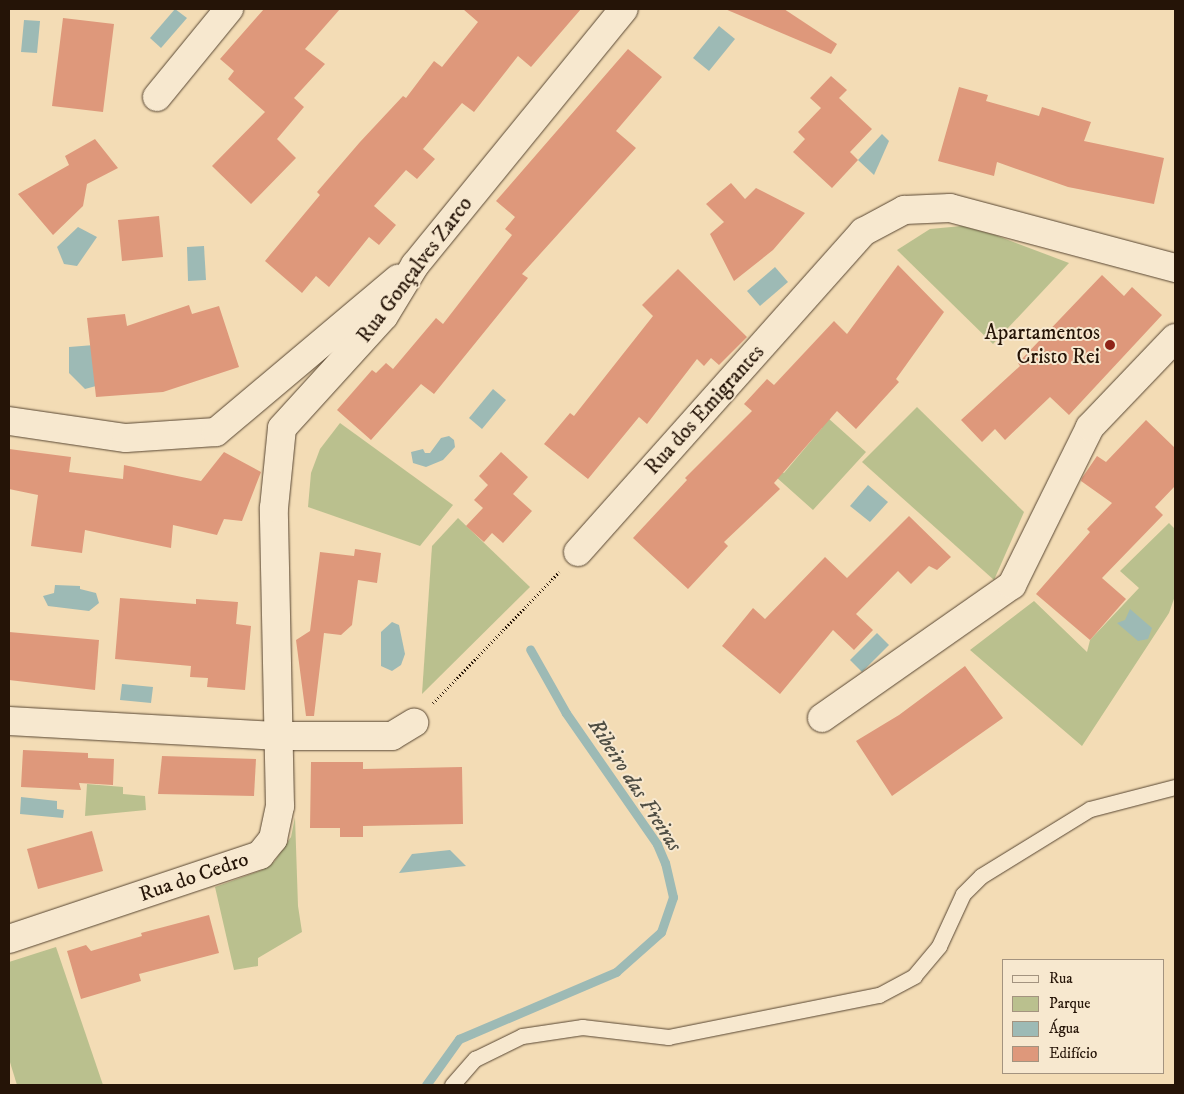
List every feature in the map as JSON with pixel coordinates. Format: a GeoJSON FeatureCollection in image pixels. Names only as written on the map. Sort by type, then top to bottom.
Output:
{"type":"FeatureCollection","features":[{"type":"Feature","properties":{"kind":"street"},"geometry":{"type":"LineString","coordinates":[[157,97],[229,9]]}},
{"type":"Feature","properties":{"kind":"street","name":"Rua Gonçalves Zarco"},"geometry":{"type":"LineString","coordinates":[[280,736],[274,508],[282,428],[384,316],[415,265],[624,9]]}},
{"type":"Feature","properties":{"kind":"street","name":"Rua dos Emigrantes"},"geometry":{"type":"LineString","coordinates":[[578,552],[863,232],[904,210],[950,208],[1175,268]]}},
{"type":"Feature","properties":{"kind":"street"},"geometry":{"type":"LineString","coordinates":[[9,421],[126,438],[216,432],[415,265]]}},
{"type":"Feature","properties":{"kind":"street"},"geometry":{"type":"LineString","coordinates":[[822,718],[1012,585],[1090,427],[1175,338]]}},
{"type":"Feature","properties":{"kind":"street"},"geometry":{"type":"LineString","coordinates":[[9,720],[280,736],[392,736],[414,723]]}},
{"type":"Feature","properties":{"kind":"street","name":"Rua do Cedro"},"geometry":{"type":"LineString","coordinates":[[9,940],[260,855],[273,840],[280,806],[280,736]]}},
{"type":"Feature","properties":{"kind":"lane"},"geometry":{"type":"LineString","coordinates":[[452,1085],[475,1059],[522,1036],[582,1027],[668,1037],[879,995],[914,976],[939,946],[963,894],[981,876],[1090,809],[1175,787]]}},
{"type":"Feature","properties":{"kind":"path"},"geometry":{"type":"LineString","coordinates":[[414,723],[578,552]]}},
{"type":"Feature","properties":{"kind":"green space"},"geometry":{"type":"Polygon","coordinates":[[[962,226],[995,235],[1069,263],[993,344],[897,250],[930,229],[962,226]]]}},
{"type":"Feature","properties":{"kind":"green space"},"geometry":{"type":"Polygon","coordinates":[[[809,401],[866,452],[813,510],[757,460],[784,473],[822,428],[802,409],[809,401]]]}},
{"type":"Feature","properties":{"kind":"green space"},"geometry":{"type":"Polygon","coordinates":[[[917,407],[1024,512],[994,580],[862,462],[917,407]]]}},
{"type":"Feature","properties":{"kind":"green space"},"geometry":{"type":"Polygon","coordinates":[[[340,423],[453,505],[420,546],[308,507],[311,473],[320,449],[340,423]]]}},
{"type":"Feature","properties":{"kind":"green space"},"geometry":{"type":"Polygon","coordinates":[[[458,518],[530,587],[422,694],[432,546],[458,518]]]}},
{"type":"Feature","properties":{"kind":"green space"},"geometry":{"type":"Polygon","coordinates":[[[1169,523],[1175,529],[1175,596],[1169,613],[1082,746],[970,650],[1034,601],[1087,652],[1090,640],[1139,588],[1120,571],[1169,523]]]}},
{"type":"Feature","properties":{"kind":"green space"},"geometry":{"type":"Polygon","coordinates":[[[87,784],[123,787],[123,794],[145,796],[146,810],[85,816],[87,784]]]}},
{"type":"Feature","properties":{"kind":"green space"},"geometry":{"type":"Polygon","coordinates":[[[295,817],[298,906],[302,932],[258,958],[258,966],[234,970],[215,887],[262,870],[274,862],[291,837],[295,817]]]}},
{"type":"Feature","properties":{"kind":"green space"},"geometry":{"type":"Polygon","coordinates":[[[56,947],[103,1085],[17,1085],[9,1059],[9,962],[56,947]]]}},
{"type":"Feature","properties":{"kind":"water"},"geometry":{"type":"Polygon","coordinates":[[[175,9],[187,18],[161,48],[150,38],[175,9]]]}},
{"type":"Feature","properties":{"kind":"water"},"geometry":{"type":"Polygon","coordinates":[[[24,20],[40,21],[37,53],[21,52],[24,20]]]}},
{"type":"Feature","properties":{"kind":"water"},"geometry":{"type":"Polygon","coordinates":[[[719,26],[735,39],[709,71],[693,58],[719,26]]]}},
{"type":"Feature","properties":{"kind":"water"},"geometry":{"type":"Polygon","coordinates":[[[882,134],[889,141],[874,175],[858,160],[882,134]]]}},
{"type":"Feature","properties":{"kind":"water"},"geometry":{"type":"Polygon","coordinates":[[[78,227],[97,237],[77,266],[64,264],[57,247],[78,227]]]}},
{"type":"Feature","properties":{"kind":"water"},"geometry":{"type":"Polygon","coordinates":[[[204,246],[206,280],[188,281],[187,247],[204,246]]]}},
{"type":"Feature","properties":{"kind":"water"},"geometry":{"type":"Polygon","coordinates":[[[775,267],[788,282],[760,306],[747,291],[775,267]]]}},
{"type":"Feature","properties":{"kind":"water"},"geometry":{"type":"Polygon","coordinates":[[[107,344],[96,386],[85,389],[69,373],[69,347],[107,344]]]}},
{"type":"Feature","properties":{"kind":"water"},"geometry":{"type":"Polygon","coordinates":[[[493,389],[506,400],[482,429],[469,418],[493,389]]]}},
{"type":"Feature","properties":{"kind":"water"},"geometry":{"type":"Polygon","coordinates":[[[449,436],[454,440],[455,447],[443,460],[426,467],[413,463],[411,452],[423,449],[425,453],[430,453],[441,438],[449,436]]]}},
{"type":"Feature","properties":{"kind":"water"},"geometry":{"type":"Polygon","coordinates":[[[868,485],[888,502],[870,522],[850,506],[868,485]]]}},
{"type":"Feature","properties":{"kind":"water"},"geometry":{"type":"Polygon","coordinates":[[[55,585],[80,586],[80,589],[96,593],[99,603],[89,611],[48,606],[43,596],[54,593],[55,585]]]}},
{"type":"Feature","properties":{"kind":"water"},"geometry":{"type":"Polygon","coordinates":[[[1130,609],[1152,628],[1148,639],[1138,641],[1117,623],[1125,620],[1130,609]]]}},
{"type":"Feature","properties":{"kind":"water"},"geometry":{"type":"Polygon","coordinates":[[[392,622],[399,625],[405,654],[401,665],[392,671],[381,666],[381,632],[392,622]]]}},
{"type":"Feature","properties":{"kind":"water"},"geometry":{"type":"Polygon","coordinates":[[[877,633],[889,645],[862,672],[850,660],[877,633]]]}},
{"type":"Feature","properties":{"kind":"water"},"geometry":{"type":"Polygon","coordinates":[[[122,684],[153,687],[151,703],[120,700],[122,684]]]}},
{"type":"Feature","properties":{"kind":"water"},"geometry":{"type":"Polygon","coordinates":[[[21,797],[57,801],[57,809],[64,810],[63,818],[20,814],[21,797]]]}},
{"type":"Feature","properties":{"kind":"water"},"geometry":{"type":"Polygon","coordinates":[[[450,850],[466,866],[399,873],[412,854],[450,850]]]}},
{"type":"Feature","properties":{"kind":"building"},"geometry":{"type":"Polygon","coordinates":[[[264,9],[340,9],[305,49],[325,64],[294,98],[304,107],[277,139],[296,158],[251,204],[212,166],[265,112],[228,79],[234,71],[220,59],[264,9]]]}},
{"type":"Feature","properties":{"kind":"building"},"geometry":{"type":"Polygon","coordinates":[[[463,9],[581,9],[531,67],[518,56],[474,112],[462,103],[423,149],[435,159],[417,179],[406,170],[374,206],[396,225],[379,245],[369,237],[329,287],[316,276],[302,293],[265,261],[320,195],[317,192],[360,142],[403,96],[406,98],[434,61],[442,67],[478,22],[463,9]]]}},
{"type":"Feature","properties":{"kind":"building"},"geometry":{"type":"Polygon","coordinates":[[[725,9],[784,9],[837,44],[831,54],[725,9]]]}},
{"type":"Feature","properties":{"kind":"building"},"geometry":{"type":"Polygon","coordinates":[[[63,18],[114,24],[103,112],[52,106],[63,18]]]}},
{"type":"Feature","properties":{"kind":"building"},"geometry":{"type":"Polygon","coordinates":[[[628,49],[662,77],[616,131],[636,148],[522,274],[528,278],[434,394],[421,384],[371,440],[337,410],[372,370],[376,373],[386,363],[393,369],[436,318],[443,324],[512,235],[505,229],[515,217],[496,201],[628,49]]]}},
{"type":"Feature","properties":{"kind":"building"},"geometry":{"type":"Polygon","coordinates":[[[831,76],[847,90],[839,98],[872,129],[850,152],[858,160],[832,188],[793,152],[805,139],[798,132],[821,108],[810,98],[831,76]]]}},
{"type":"Feature","properties":{"kind":"building"},"geometry":{"type":"Polygon","coordinates":[[[959,87],[988,95],[986,101],[1039,116],[1042,107],[1091,122],[1084,141],[1164,158],[1154,204],[1068,187],[997,162],[994,176],[938,161],[959,87]]]}},
{"type":"Feature","properties":{"kind":"building"},"geometry":{"type":"Polygon","coordinates":[[[95,139],[118,168],[87,184],[83,206],[53,235],[18,194],[69,165],[65,156],[95,139]]]}},
{"type":"Feature","properties":{"kind":"building"},"geometry":{"type":"Polygon","coordinates":[[[731,183],[745,199],[756,188],[805,213],[773,250],[734,281],[710,234],[724,222],[706,204],[731,183]]]}},
{"type":"Feature","properties":{"kind":"building"},"geometry":{"type":"Polygon","coordinates":[[[159,216],[163,257],[122,261],[118,220],[159,216]]]}},
{"type":"Feature","properties":{"kind":"building"},"geometry":{"type":"Polygon","coordinates":[[[898,265],[944,312],[896,379],[899,382],[856,429],[837,411],[774,483],[780,489],[724,542],[728,546],[688,589],[633,538],[687,480],[685,478],[752,411],[744,404],[767,379],[774,385],[834,321],[847,334],[898,265]]]}},
{"type":"Feature","properties":{"kind":"building"},"geometry":{"type":"Polygon","coordinates":[[[678,269],[747,337],[719,365],[711,358],[704,366],[697,359],[647,424],[639,417],[588,479],[544,444],[570,413],[574,416],[653,316],[642,305],[678,269]]]}},
{"type":"Feature","properties":{"kind":"building"},"geometry":{"type":"Polygon","coordinates":[[[1102,275],[1124,296],[1132,287],[1162,315],[1069,415],[1050,397],[1005,440],[995,429],[982,442],[961,420],[1020,366],[1018,363],[1102,275]]]}},
{"type":"Feature","properties":{"kind":"building"},"geometry":{"type":"Polygon","coordinates":[[[189,305],[192,314],[219,306],[239,367],[163,392],[96,397],[87,318],[125,314],[127,326],[189,305]]]}},
{"type":"Feature","properties":{"kind":"building"},"geometry":{"type":"Polygon","coordinates":[[[1146,420],[1175,448],[1175,486],[1155,507],[1163,515],[1102,578],[1126,599],[1090,640],[1036,594],[1090,532],[1087,529],[1112,503],[1081,481],[1082,478],[1097,456],[1106,462],[1146,420]]]}},
{"type":"Feature","properties":{"kind":"building"},"geometry":{"type":"Polygon","coordinates":[[[9,449],[71,457],[69,472],[123,479],[124,465],[201,481],[224,452],[261,472],[242,521],[224,519],[217,535],[173,525],[171,548],[85,530],[82,553],[31,546],[38,495],[9,489],[9,449]]]}},
{"type":"Feature","properties":{"kind":"building"},"geometry":{"type":"Polygon","coordinates":[[[501,452],[528,477],[513,494],[532,511],[503,543],[492,533],[484,542],[466,526],[483,508],[474,500],[488,485],[479,476],[501,452]]]}},
{"type":"Feature","properties":{"kind":"building"},"geometry":{"type":"Polygon","coordinates":[[[909,516],[951,557],[937,570],[929,566],[911,584],[898,571],[856,614],[873,630],[854,650],[833,630],[780,694],[722,646],[753,608],[765,619],[825,557],[847,578],[909,516]]]}},
{"type":"Feature","properties":{"kind":"building"},"geometry":{"type":"Polygon","coordinates":[[[355,549],[381,553],[377,583],[358,580],[352,625],[341,635],[324,633],[314,716],[306,716],[296,640],[310,631],[320,552],[354,556],[355,549]]]}},
{"type":"Feature","properties":{"kind":"building"},"geometry":{"type":"Polygon","coordinates":[[[120,598],[196,604],[196,599],[238,602],[236,624],[251,626],[245,690],[207,687],[208,678],[190,677],[191,666],[115,659],[120,598]]]}},
{"type":"Feature","properties":{"kind":"building"},"geometry":{"type":"Polygon","coordinates":[[[9,632],[99,640],[95,690],[9,680],[9,632]]]}},
{"type":"Feature","properties":{"kind":"building"},"geometry":{"type":"Polygon","coordinates":[[[965,666],[1003,718],[892,796],[856,741],[899,715],[965,666]]]}},
{"type":"Feature","properties":{"kind":"building"},"geometry":{"type":"Polygon","coordinates":[[[23,750],[88,753],[88,758],[114,759],[113,785],[79,783],[81,790],[21,787],[23,750]]]}},
{"type":"Feature","properties":{"kind":"building"},"geometry":{"type":"Polygon","coordinates":[[[162,756],[256,759],[254,796],[158,794],[162,756]]]}},
{"type":"Feature","properties":{"kind":"building"},"geometry":{"type":"Polygon","coordinates":[[[311,762],[363,762],[363,769],[462,767],[463,824],[363,826],[363,837],[340,837],[340,828],[310,828],[311,762]]]}},
{"type":"Feature","properties":{"kind":"building"},"geometry":{"type":"Polygon","coordinates":[[[92,831],[103,871],[38,889],[27,849],[92,831]]]}},
{"type":"Feature","properties":{"kind":"building"},"geometry":{"type":"Polygon","coordinates":[[[209,915],[219,953],[139,974],[141,981],[81,999],[67,951],[86,945],[91,951],[142,936],[141,933],[209,915]]]}},
{"type":"Feature","properties":{"kind":"waterway","name":"Ribeiro das Freiras"},"geometry":{"type":"LineString","coordinates":[[426,1085],[459,1039],[616,972],[661,932],[673,897],[665,863],[657,844],[566,713],[530,649]]}},
{"type":"Feature","properties":{"kind":"place","name":"Apartamentos Cristo Rei"},"geometry":{"type":"Point","coordinates":[1110,345]}}]}
